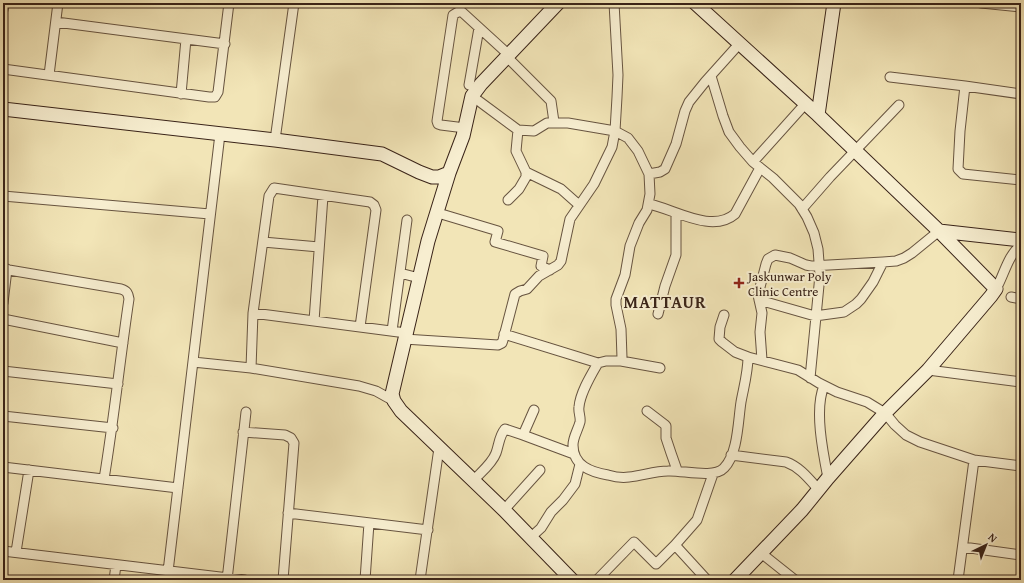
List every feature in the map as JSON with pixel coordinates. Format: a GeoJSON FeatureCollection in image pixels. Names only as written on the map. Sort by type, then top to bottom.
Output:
{"type":"FeatureCollection","features":[{"type":"Feature","properties":{"kind":"street"},"geometry":{"type":"LineString","coordinates":[[3,10],[4,3]]}},
{"type":"Feature","properties":{"kind":"street"},"geometry":{"type":"LineString","coordinates":[[49,75],[58,3]]}},
{"type":"Feature","properties":{"kind":"street"},"geometry":{"type":"LineString","coordinates":[[3,69],[181,94],[215,97],[218,92],[229,3]]}},
{"type":"Feature","properties":{"kind":"street"},"geometry":{"type":"LineString","coordinates":[[275,140],[294,3]]}},
{"type":"Feature","properties":{"kind":"street"},"geometry":{"type":"LineString","coordinates":[[471,90],[481,84],[558,3]]}},
{"type":"Feature","properties":{"kind":"street"},"geometry":{"type":"LineString","coordinates":[[253,313],[392,331],[405,336],[492,346],[502,343],[515,294],[527,289],[539,276],[558,265],[561,261],[570,219],[588,195],[612,147],[615,131],[618,75],[614,3]]}},
{"type":"Feature","properties":{"kind":"street"},"geometry":{"type":"LineString","coordinates":[[695,3],[806,103],[996,289]]}},
{"type":"Feature","properties":{"kind":"street"},"geometry":{"type":"LineString","coordinates":[[818,115],[834,3]]}},
{"type":"Feature","properties":{"kind":"street"},"geometry":{"type":"LineString","coordinates":[[981,3],[1021,7]]}},
{"type":"Feature","properties":{"kind":"street"},"geometry":{"type":"LineString","coordinates":[[465,128],[441,126],[437,121],[453,16],[458,12],[462,12],[479,28],[551,101],[554,122]]}},
{"type":"Feature","properties":{"kind":"street"},"geometry":{"type":"LineString","coordinates":[[56,22],[225,44]]}},
{"type":"Feature","properties":{"kind":"street"},"geometry":{"type":"LineString","coordinates":[[479,28],[465,128],[449,173],[428,241],[392,394],[394,401],[401,412],[504,510],[572,580]]}},
{"type":"Feature","properties":{"kind":"street"},"geometry":{"type":"LineString","coordinates":[[181,94],[186,39]]}},
{"type":"Feature","properties":{"kind":"street"},"geometry":{"type":"LineString","coordinates":[[649,174],[660,172],[665,169],[676,144],[685,111],[694,95],[740,43]]}},
{"type":"Feature","properties":{"kind":"street"},"geometry":{"type":"LineString","coordinates":[[711,76],[725,124],[737,143],[753,162],[792,196],[802,209],[814,233],[820,266],[815,316],[814,349],[810,378]]}},
{"type":"Feature","properties":{"kind":"street"},"geometry":{"type":"LineString","coordinates":[[890,77],[1021,94]]}},
{"type":"Feature","properties":{"kind":"street"},"geometry":{"type":"LineString","coordinates":[[965,86],[960,131],[958,169],[960,173],[1021,180]]}},
{"type":"Feature","properties":{"kind":"street"},"geometry":{"type":"LineString","coordinates":[[471,90],[518,130],[534,131],[542,125],[554,122],[615,131],[633,143],[638,151],[649,174],[651,189],[649,204],[630,246],[625,276],[616,299],[622,336],[620,361]]}},
{"type":"Feature","properties":{"kind":"street"},"geometry":{"type":"LineString","coordinates":[[753,162],[806,103]]}},
{"type":"Feature","properties":{"kind":"street"},"geometry":{"type":"LineString","coordinates":[[802,209],[830,177],[899,105]]}},
{"type":"Feature","properties":{"kind":"street"},"geometry":{"type":"LineString","coordinates":[[3,109],[275,140],[382,154],[432,177],[439,177],[449,173]]}},
{"type":"Feature","properties":{"kind":"street"},"geometry":{"type":"LineString","coordinates":[[508,200],[521,186],[526,177],[526,172],[516,151],[518,130]]}},
{"type":"Feature","properties":{"kind":"street"},"geometry":{"type":"LineString","coordinates":[[168,575],[220,134]]}},
{"type":"Feature","properties":{"kind":"street"},"geometry":{"type":"LineString","coordinates":[[649,204],[707,222],[721,222],[731,218],[735,214],[760,168]]}},
{"type":"Feature","properties":{"kind":"street"},"geometry":{"type":"LineString","coordinates":[[526,172],[561,189],[579,205]]}},
{"type":"Feature","properties":{"kind":"street"},"geometry":{"type":"LineString","coordinates":[[251,368],[253,313],[262,242],[269,196],[274,188],[370,202],[374,205],[376,210],[360,327]]}},
{"type":"Feature","properties":{"kind":"street"},"geometry":{"type":"LineString","coordinates":[[3,196],[210,214]]}},
{"type":"Feature","properties":{"kind":"street"},"geometry":{"type":"LineString","coordinates":[[314,321],[324,196]]}},
{"type":"Feature","properties":{"kind":"street"},"geometry":{"type":"LineString","coordinates":[[438,212],[498,231],[495,242],[543,256],[541,266],[550,270]]}},
{"type":"Feature","properties":{"kind":"street"},"geometry":{"type":"LineString","coordinates":[[658,314],[665,286],[676,255],[676,213]]}},
{"type":"Feature","properties":{"kind":"street"},"geometry":{"type":"LineString","coordinates":[[392,331],[407,220]]}},
{"type":"Feature","properties":{"kind":"street"},"geometry":{"type":"LineString","coordinates":[[762,360],[760,332],[762,313],[758,294],[766,264],[771,256],[780,255],[796,260],[806,266],[884,262],[904,258],[920,247],[938,231],[1021,240]]}},
{"type":"Feature","properties":{"kind":"street"},"geometry":{"type":"LineString","coordinates":[[262,242],[319,247]]}},
{"type":"Feature","properties":{"kind":"street"},"geometry":{"type":"LineString","coordinates":[[734,580],[802,510],[885,413],[928,370],[991,296],[996,289],[1010,259],[1021,245]]}},
{"type":"Feature","properties":{"kind":"street"},"geometry":{"type":"LineString","coordinates":[[759,300],[815,316],[844,312],[856,304],[873,282],[884,262]]}},
{"type":"Feature","properties":{"kind":"street"},"geometry":{"type":"LineString","coordinates":[[3,302],[5,269],[127,291],[129,299],[113,428],[104,479]]}},
{"type":"Feature","properties":{"kind":"street"},"geometry":{"type":"LineString","coordinates":[[400,273],[419,278]]}},
{"type":"Feature","properties":{"kind":"street"},"geometry":{"type":"LineString","coordinates":[[1011,298],[1021,299]]}},
{"type":"Feature","properties":{"kind":"street"},"geometry":{"type":"LineString","coordinates":[[724,315],[720,327],[719,338],[735,352],[748,357],[798,370],[824,386],[867,402],[885,413],[906,435],[920,442],[974,460],[1021,466]]}},
{"type":"Feature","properties":{"kind":"street"},"geometry":{"type":"LineString","coordinates":[[3,319],[123,343]]}},
{"type":"Feature","properties":{"kind":"street"},"geometry":{"type":"LineString","coordinates":[[504,334],[598,363],[606,360],[620,361],[660,368]]}},
{"type":"Feature","properties":{"kind":"street"},"geometry":{"type":"LineString","coordinates":[[598,363],[588,382],[579,406],[580,421],[574,438],[574,454],[580,464],[593,472],[621,478],[629,478],[651,472],[677,470],[713,474],[724,469],[731,456],[738,429],[741,402],[748,366],[748,357]]}},
{"type":"Feature","properties":{"kind":"street"},"geometry":{"type":"LineString","coordinates":[[193,362],[251,368],[359,386],[376,391],[394,401]]}},
{"type":"Feature","properties":{"kind":"street"},"geometry":{"type":"LineString","coordinates":[[928,370],[1021,382]]}},
{"type":"Feature","properties":{"kind":"street"},"geometry":{"type":"LineString","coordinates":[[3,371],[118,384]]}},
{"type":"Feature","properties":{"kind":"street"},"geometry":{"type":"LineString","coordinates":[[824,386],[820,396],[820,408],[828,478]]}},
{"type":"Feature","properties":{"kind":"street"},"geometry":{"type":"LineString","coordinates":[[522,435],[534,410]]}},
{"type":"Feature","properties":{"kind":"street"},"geometry":{"type":"LineString","coordinates":[[646,411],[666,426],[666,438],[677,470]]}},
{"type":"Feature","properties":{"kind":"street"},"geometry":{"type":"LineString","coordinates":[[227,579],[246,412]]}},
{"type":"Feature","properties":{"kind":"street"},"geometry":{"type":"LineString","coordinates":[[3,416],[113,428]]}},
{"type":"Feature","properties":{"kind":"street"},"geometry":{"type":"LineString","coordinates":[[473,481],[493,459],[496,454],[502,432],[505,429],[574,454]]}},
{"type":"Feature","properties":{"kind":"street"},"geometry":{"type":"LineString","coordinates":[[243,432],[285,435],[291,438],[294,443],[283,580]]}},
{"type":"Feature","properties":{"kind":"street"},"geometry":{"type":"LineString","coordinates":[[420,580],[439,448]]}},
{"type":"Feature","properties":{"kind":"street"},"geometry":{"type":"LineString","coordinates":[[731,456],[786,462],[792,464],[804,473],[818,490]]}},
{"type":"Feature","properties":{"kind":"street"},"geometry":{"type":"LineString","coordinates":[[958,580],[974,460]]}},
{"type":"Feature","properties":{"kind":"street"},"geometry":{"type":"LineString","coordinates":[[530,538],[541,528],[575,484],[580,464]]}},
{"type":"Feature","properties":{"kind":"street"},"geometry":{"type":"LineString","coordinates":[[3,467],[178,488]]}},
{"type":"Feature","properties":{"kind":"street"},"geometry":{"type":"LineString","coordinates":[[16,552],[29,470]]}},
{"type":"Feature","properties":{"kind":"street"},"geometry":{"type":"LineString","coordinates":[[504,510],[540,470]]}},
{"type":"Feature","properties":{"kind":"street"},"geometry":{"type":"LineString","coordinates":[[597,580],[634,542],[656,564],[697,520],[713,474]]}},
{"type":"Feature","properties":{"kind":"street"},"geometry":{"type":"LineString","coordinates":[[288,513],[428,530]]}},
{"type":"Feature","properties":{"kind":"street"},"geometry":{"type":"LineString","coordinates":[[365,580],[369,523]]}},
{"type":"Feature","properties":{"kind":"street"},"geometry":{"type":"LineString","coordinates":[[675,545],[707,580]]}},
{"type":"Feature","properties":{"kind":"street"},"geometry":{"type":"LineString","coordinates":[[963,548],[1021,555]]}},
{"type":"Feature","properties":{"kind":"street"},"geometry":{"type":"LineString","coordinates":[[3,551],[116,565],[168,575],[245,580]]}},
{"type":"Feature","properties":{"kind":"street"},"geometry":{"type":"LineString","coordinates":[[761,553],[795,580]]}},
{"type":"Feature","properties":{"kind":"street"},"geometry":{"type":"LineString","coordinates":[[114,580],[116,565]]}},
{"type":"Feature","properties":{"kind":"place","name":"Jaskunwar Poly Clinic Centre"},"geometry":{"type":"Point","coordinates":[739,283]}},
{"type":"Feature","properties":{"kind":"district","name":"MATTAUR"},"geometry":{"type":"Point","coordinates":[665,301]}}]}
